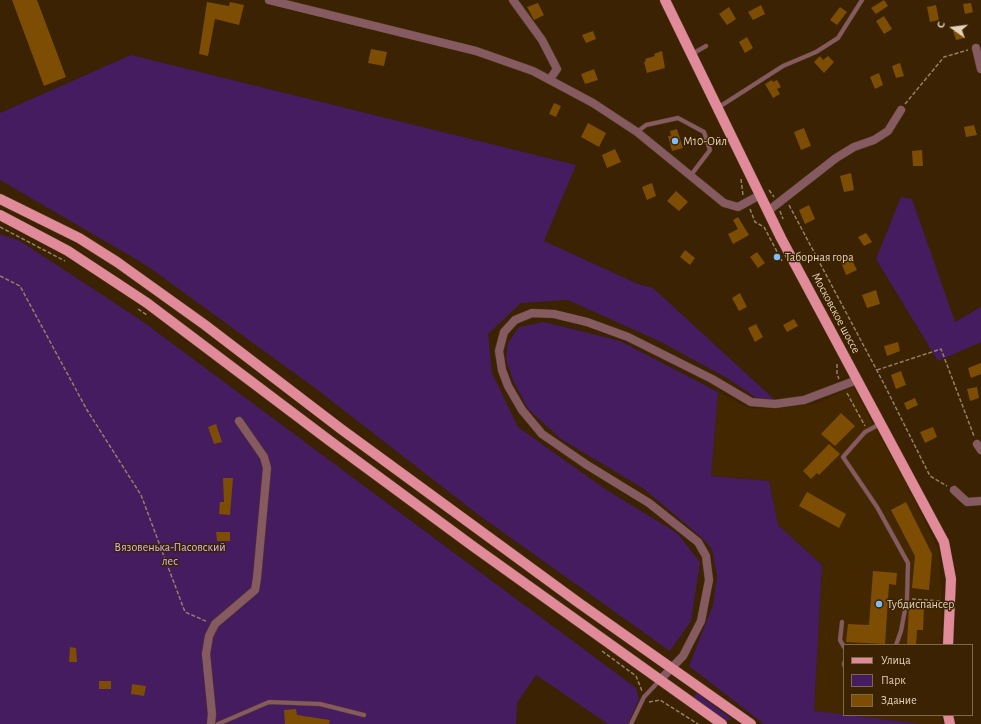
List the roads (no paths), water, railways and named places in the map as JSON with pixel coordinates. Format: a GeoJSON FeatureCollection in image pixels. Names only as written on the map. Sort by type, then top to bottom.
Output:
{"type":"FeatureCollection","features":[{"type":"Feature","properties":{"kind":"main road","name":"Московское шоссе"},"geometry":{"type":"LineString","coordinates":[[665,0],[768,211],[944,542],[951,578],[948,644]]}},
{"type":"Feature","properties":{"kind":"main road"},"geometry":{"type":"LineString","coordinates":[[0,199],[79,238],[117,262],[205,325],[367,448],[572,598],[751,724]]}},
{"type":"Feature","properties":{"kind":"main road"},"geometry":{"type":"LineString","coordinates":[[0,215],[68,251],[147,303],[337,446],[722,724]]}},
{"type":"Feature","properties":{"kind":"street"},"geometry":{"type":"LineString","coordinates":[[269,0],[476,51],[533,71],[593,103],[637,132],[730,206],[738,207],[760,195]]}},
{"type":"Feature","properties":{"kind":"street"},"geometry":{"type":"LineString","coordinates":[[512,0],[542,40],[557,69],[550,79]]}},
{"type":"Feature","properties":{"kind":"street"},"geometry":{"type":"LineString","coordinates":[[976,48],[981,69]]}},
{"type":"Feature","properties":{"kind":"street"},"geometry":{"type":"LineString","coordinates":[[768,211],[836,158],[854,147],[874,140],[888,131],[901,110]]}},
{"type":"Feature","properties":{"kind":"street"},"geometry":{"type":"LineString","coordinates":[[660,680],[683,656],[701,621],[709,580],[706,556],[698,542],[649,502],[587,465],[542,434],[522,410],[508,386],[502,370],[499,351],[504,332],[515,320],[532,313],[554,314],[587,322],[628,337],[712,379],[750,402],[775,404],[804,400],[857,380]]}},
{"type":"Feature","properties":{"kind":"street"},"geometry":{"type":"LineString","coordinates":[[211,724],[212,714],[206,654],[209,636],[215,624],[255,590],[257,578],[267,468],[264,457],[239,421]]}},
{"type":"Feature","properties":{"kind":"street"},"geometry":{"type":"LineString","coordinates":[[954,490],[967,502],[981,501]]}},
{"type":"Feature","properties":{"kind":"lane"},"geometry":{"type":"LineString","coordinates":[[718,107],[783,66],[816,52],[838,38],[862,0]]}},
{"type":"Feature","properties":{"kind":"lane"},"geometry":{"type":"LineString","coordinates":[[692,54],[706,46]]}},
{"type":"Feature","properties":{"kind":"lane"},"geometry":{"type":"LineString","coordinates":[[637,132],[646,125],[678,118],[704,132],[710,150],[691,176]]}},
{"type":"Feature","properties":{"kind":"lane"},"geometry":{"type":"LineString","coordinates":[[881,424],[865,432],[843,457],[877,507],[908,563],[907,598],[901,631],[896,644]]}},
{"type":"Feature","properties":{"kind":"lane"},"geometry":{"type":"LineString","coordinates":[[842,622],[840,640],[843,645]]}},
{"type":"Feature","properties":{"kind":"lane"},"geometry":{"type":"LineString","coordinates":[[631,724],[644,697],[660,680]]}},
{"type":"Feature","properties":{"kind":"lane"},"geometry":{"type":"LineString","coordinates":[[218,724],[269,702],[320,704],[364,715]]}},
{"type":"Feature","properties":{"kind":"place","name":"М10-Ойл"},"geometry":{"type":"Point","coordinates":[675,141]}},
{"type":"Feature","properties":{"kind":"place","name":"Таборная гора"},"geometry":{"type":"Point","coordinates":[777,257]}},
{"type":"Feature","properties":{"kind":"place","name":"Тубдиспансер"},"geometry":{"type":"Point","coordinates":[879,604]}},
{"type":"Feature","properties":{"kind":"park label","name":"Вязовенька-Пасовский лес"},"geometry":{"type":"Point","coordinates":[170,554]}}]}
